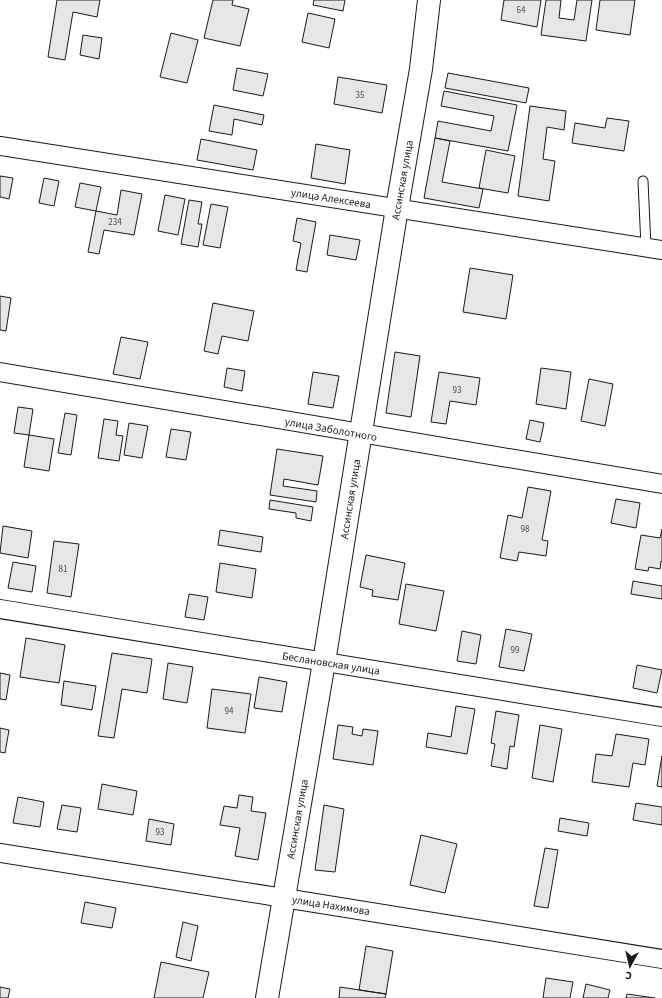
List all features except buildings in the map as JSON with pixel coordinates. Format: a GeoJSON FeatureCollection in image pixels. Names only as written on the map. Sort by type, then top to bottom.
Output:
{"type":"FeatureCollection","features":[{"type":"Feature","properties":{"kind":"street","name":"Ассинская улица"},"geometry":{"type":"LineString","coordinates":[[267,998],[324,662],[397,208],[421,69],[429,0]]}},
{"type":"Feature","properties":{"kind":"street","name":"улица Алексеева"},"geometry":{"type":"LineString","coordinates":[[0,146],[654,248]]}},
{"type":"Feature","properties":{"kind":"street","name":"улица Заболотного"},"geometry":{"type":"LineString","coordinates":[[0,372],[662,484]]}},
{"type":"Feature","properties":{"kind":"street","name":"Беслановская улица"},"geometry":{"type":"LineString","coordinates":[[0,609],[662,718]]}},
{"type":"Feature","properties":{"kind":"street","name":"улица Нахимова"},"geometry":{"type":"LineString","coordinates":[[0,853],[662,959]]}},
{"type":"Feature","properties":{"kind":"lane"},"geometry":{"type":"LineString","coordinates":[[643,181],[654,248]]}}]}
